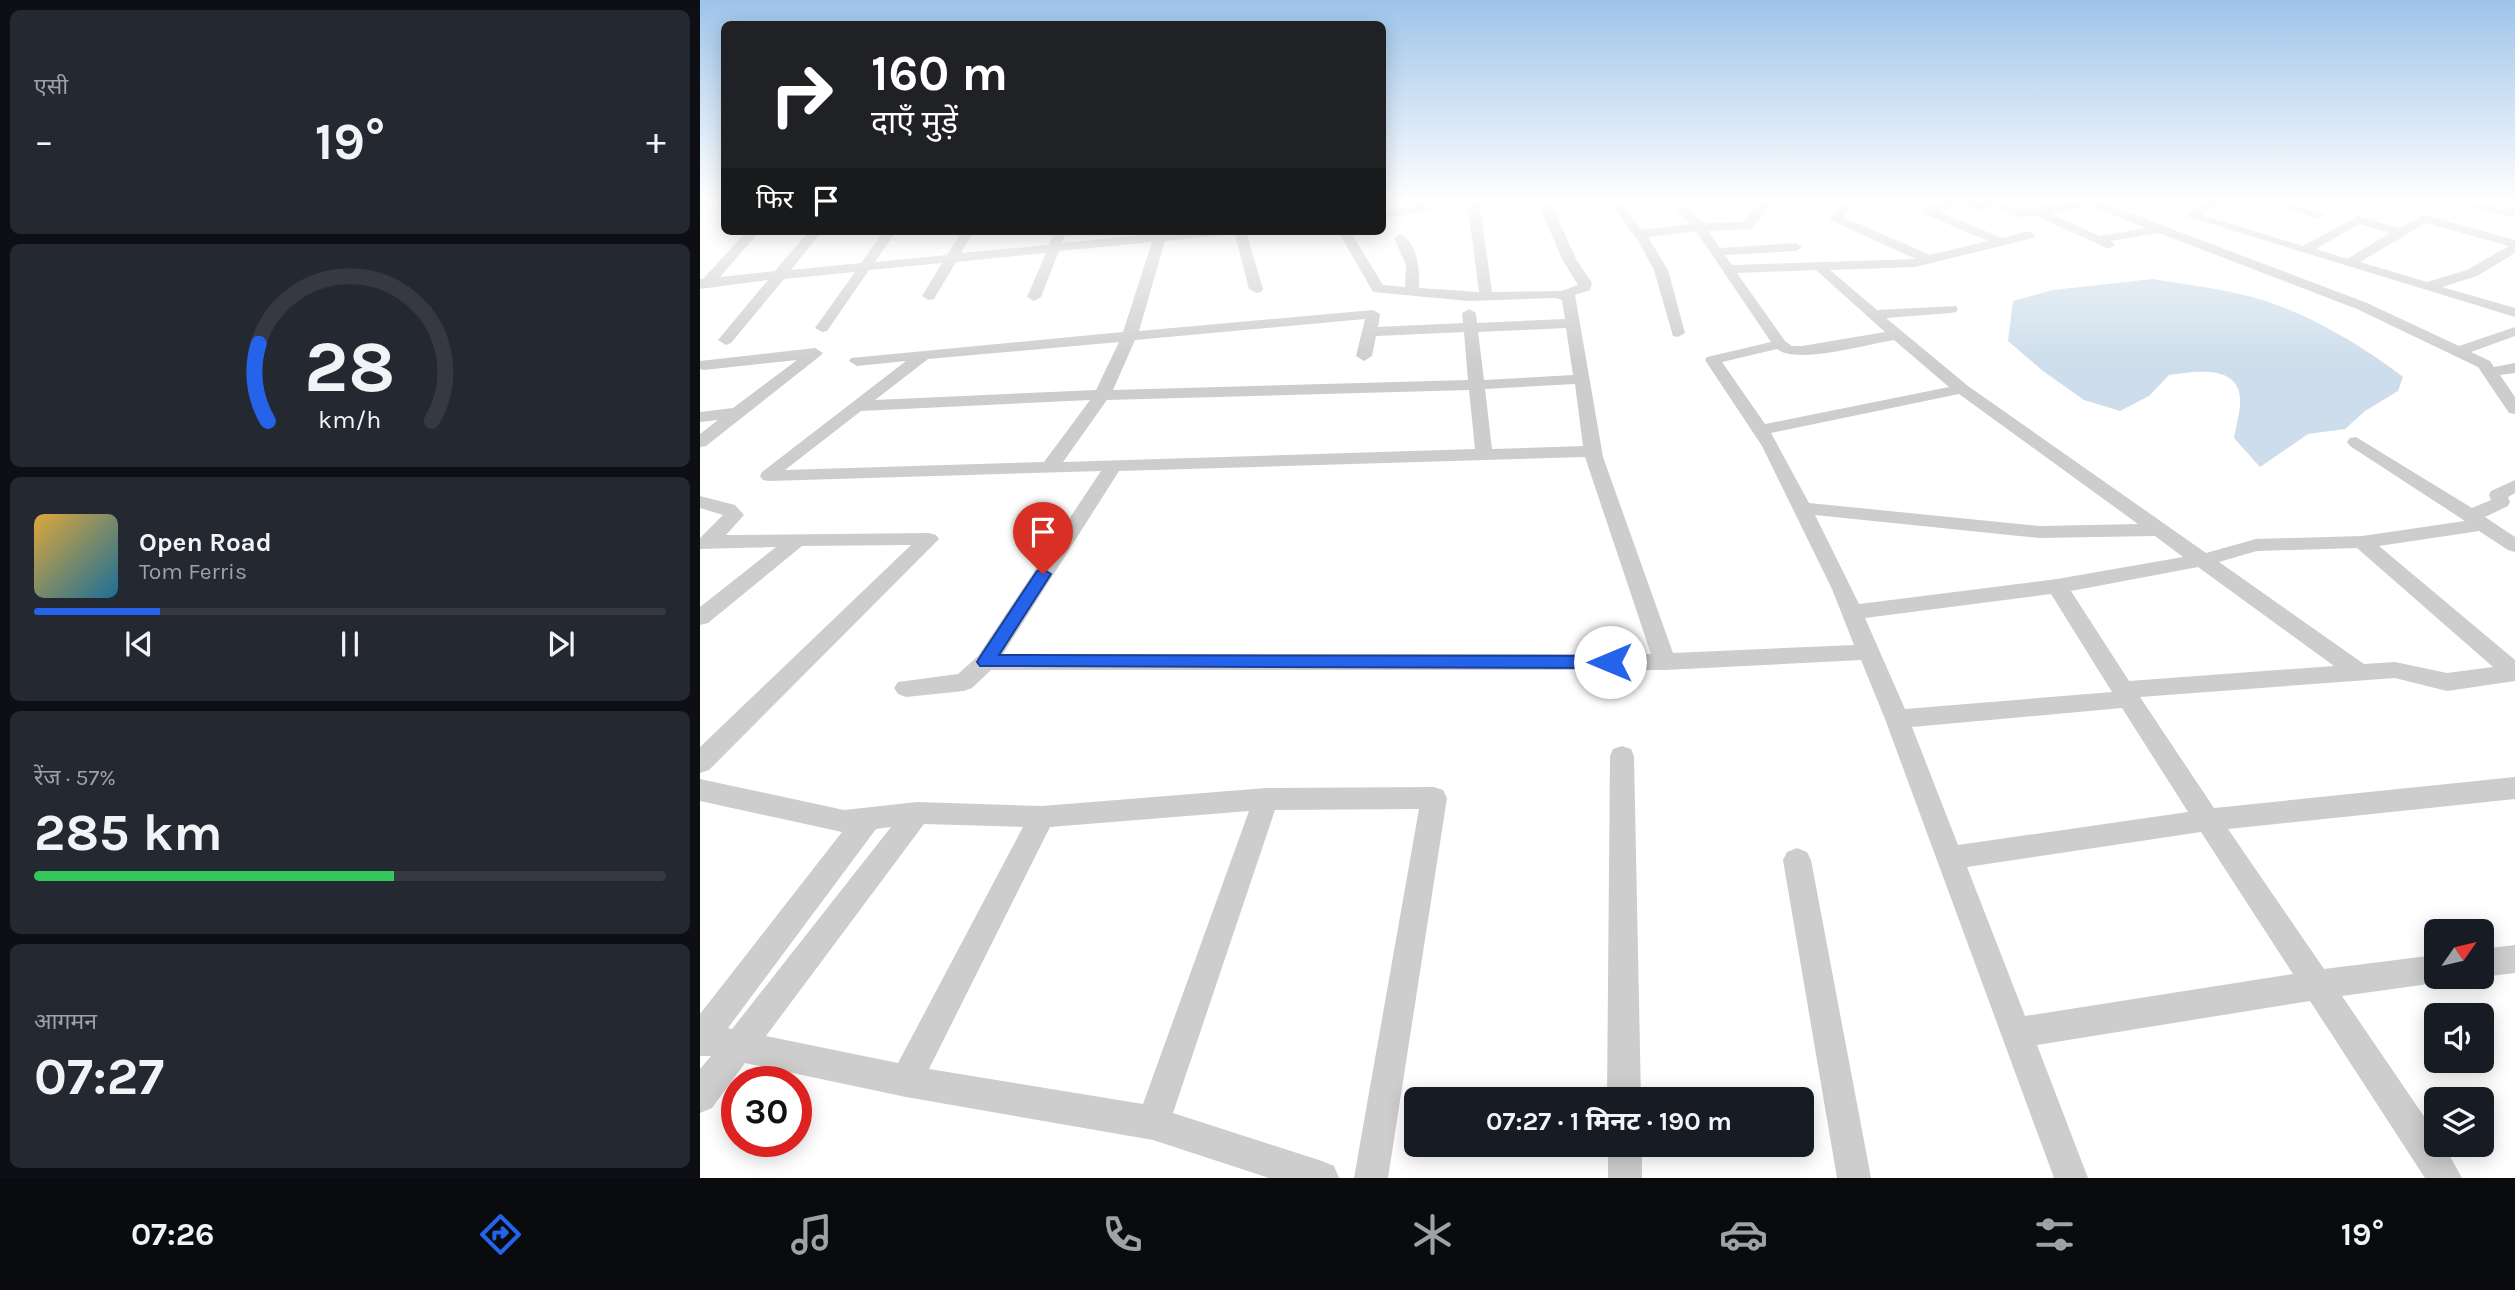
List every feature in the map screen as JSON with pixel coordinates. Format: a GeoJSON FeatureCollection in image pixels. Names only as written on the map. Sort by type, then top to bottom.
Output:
{"type":"FeatureCollection","features":[{"type":"Feature","properties":{"kind":"street"},"geometry":{"type":"LineString","coordinates":[[703,285],[731,255]]}},
{"type":"Feature","properties":{"kind":"street"},"geometry":{"type":"LineString","coordinates":[[726,340],[796,255]]}},
{"type":"Feature","properties":{"kind":"street"},"geometry":{"type":"LineString","coordinates":[[822,328],[873,255]]}},
{"type":"Feature","properties":{"kind":"street"},"geometry":{"type":"LineString","coordinates":[[929,296],[956,255]]}},
{"type":"Feature","properties":{"kind":"street"},"geometry":{"type":"LineString","coordinates":[[703,285],[988,255]]}},
{"type":"Feature","properties":{"kind":"street"},"geometry":{"type":"LineString","coordinates":[[1034,297],[1052,255]]}},
{"type":"Feature","properties":{"kind":"street"},"geometry":{"type":"LineString","coordinates":[[1050,467],[1102,395],[1130,335],[1155,255]]}},
{"type":"Feature","properties":{"kind":"street"},"geometry":{"type":"LineString","coordinates":[[1247,255],[1256,289]]}},
{"type":"Feature","properties":{"kind":"street"},"geometry":{"type":"LineString","coordinates":[[1358,255],[1378,289],[1364,356]]}},
{"type":"Feature","properties":{"kind":"street"},"geometry":{"type":"LineString","coordinates":[[1409,255],[1413,265],[1412,292]]}},
{"type":"Feature","properties":{"kind":"street"},"geometry":{"type":"LineString","coordinates":[[1480,255],[1486,296]]}},
{"type":"Feature","properties":{"kind":"street"},"geometry":{"type":"LineString","coordinates":[[1563,295],[1585,287],[1567,255]]}},
{"type":"Feature","properties":{"kind":"street"},"geometry":{"type":"LineString","coordinates":[[1652,255],[1661,270],[1678,333]]}},
{"type":"Feature","properties":{"kind":"street"},"geometry":{"type":"LineString","coordinates":[[1720,255],[1780,344],[1788,350],[1802,351],[1897,335]]}},
{"type":"Feature","properties":{"kind":"street"},"geometry":{"type":"LineString","coordinates":[[1917,255],[1928,260]]}},
{"type":"Feature","properties":{"kind":"street"},"geometry":{"type":"LineString","coordinates":[[1730,269],[1886,265],[1948,255]]}},
{"type":"Feature","properties":{"kind":"street"},"geometry":{"type":"LineString","coordinates":[[2228,255],[2316,287],[2484,364],[2515,410]]}},
{"type":"Feature","properties":{"kind":"street"},"geometry":{"type":"LineString","coordinates":[[2322,255],[2515,313]]}},
{"type":"Feature","properties":{"kind":"street"},"geometry":{"type":"LineString","coordinates":[[2349,263],[2363,255]]}},
{"type":"Feature","properties":{"kind":"street"},"geometry":{"type":"LineString","coordinates":[[2430,286],[2472,273],[2501,255]]}},
{"type":"Feature","properties":{"kind":"street"},"geometry":{"type":"LineString","coordinates":[[1819,266],[1834,282],[1962,389],[2359,672]]}},
{"type":"Feature","properties":{"kind":"street"},"geometry":{"type":"LineString","coordinates":[[1378,289],[1468,297],[1569,297],[1593,450],[1665,662]]}},
{"type":"Feature","properties":{"kind":"street"},"geometry":{"type":"LineString","coordinates":[[1468,297],[1483,454]]}},
{"type":"Feature","properties":{"kind":"street"},"geometry":{"type":"LineString","coordinates":[[1873,315],[1951,309]]}},
{"type":"Feature","properties":{"kind":"street"},"geometry":{"type":"LineString","coordinates":[[857,361],[1373,314]]}},
{"type":"Feature","properties":{"kind":"street"},"geometry":{"type":"LineString","coordinates":[[1369,332],[1573,323]]}},
{"type":"Feature","properties":{"kind":"street"},"geometry":{"type":"LineString","coordinates":[[2457,352],[2515,331]]}},
{"type":"Feature","properties":{"kind":"street"},"geometry":{"type":"LineString","coordinates":[[1780,344],[1713,360],[1759,430],[1801,508],[1869,652],[1898,719],[2071,1178]]}},
{"type":"Feature","properties":{"kind":"street"},"geometry":{"type":"LineString","coordinates":[[700,442],[814,352],[704,365]]}},
{"type":"Feature","properties":{"kind":"street"},"geometry":{"type":"LineString","coordinates":[[925,354],[771,472],[769,477],[1593,450]]}},
{"type":"Feature","properties":{"kind":"street"},"geometry":{"type":"LineString","coordinates":[[2493,378],[2515,368]]}},
{"type":"Feature","properties":{"kind":"street"},"geometry":{"type":"LineString","coordinates":[[2493,378],[2515,391]]}},
{"type":"Feature","properties":{"kind":"street"},"geometry":{"type":"LineString","coordinates":[[856,406],[1582,379]]}},
{"type":"Feature","properties":{"kind":"street"},"geometry":{"type":"LineString","coordinates":[[1759,430],[1962,389]]}},
{"type":"Feature","properties":{"kind":"street"},"geometry":{"type":"LineString","coordinates":[[700,417],[738,412]]}},
{"type":"Feature","properties":{"kind":"street"},"geometry":{"type":"LineString","coordinates":[[2356,443],[2515,546]]}},
{"type":"Feature","properties":{"kind":"street"},"geometry":{"type":"LineString","coordinates":[[906,688],[964,682],[986,662],[1114,465]]}},
{"type":"Feature","properties":{"kind":"street"},"geometry":{"type":"LineString","coordinates":[[1851,612],[2057,586],[2203,560],[2256,545],[2362,542],[2476,520],[2501,502],[2498,495],[2515,486]]}},
{"type":"Feature","properties":{"kind":"street"},"geometry":{"type":"LineString","coordinates":[[700,502],[727,509],[734,515],[705,544]]}},
{"type":"Feature","properties":{"kind":"street"},"geometry":{"type":"LineString","coordinates":[[1801,508],[2040,532],[2161,530]]}},
{"type":"Feature","properties":{"kind":"street"},"geometry":{"type":"LineString","coordinates":[[700,763],[929,539],[705,544]]}},
{"type":"Feature","properties":{"kind":"street"},"geometry":{"type":"LineString","coordinates":[[700,618],[797,540]]}},
{"type":"Feature","properties":{"kind":"street"},"geometry":{"type":"LineString","coordinates":[[2362,542],[2515,672]]}},
{"type":"Feature","properties":{"kind":"street"},"geometry":{"type":"LineString","coordinates":[[2057,586],[2445,1178]]}},
{"type":"Feature","properties":{"kind":"street"},"geometry":{"type":"LineString","coordinates":[[986,662],[1665,662],[1869,652]]}},
{"type":"Feature","properties":{"kind":"street"},"geometry":{"type":"LineString","coordinates":[[1898,719],[2359,672],[2395,670],[2447,682],[2515,672]]}},
{"type":"Feature","properties":{"kind":"street"},"geometry":{"type":"LineString","coordinates":[[1622,756],[1625,1087]]}},
{"type":"Feature","properties":{"kind":"street"},"geometry":{"type":"LineString","coordinates":[[1950,858],[2208,820],[2515,788]]}},
{"type":"Feature","properties":{"kind":"street"},"geometry":{"type":"LineString","coordinates":[[700,790],[844,821],[916,813],[1042,817],[1266,799],[1434,798],[1371,1178]]}},
{"type":"Feature","properties":{"kind":"street"},"geometry":{"type":"LineString","coordinates":[[1153,1123],[1266,799]]}},
{"type":"Feature","properties":{"kind":"street"},"geometry":{"type":"LineString","coordinates":[[700,1096],[916,813]]}},
{"type":"Feature","properties":{"kind":"street"},"geometry":{"type":"LineString","coordinates":[[869,817],[700,1039],[906,1081],[1153,1123],[1322,1178]]}},
{"type":"Feature","properties":{"kind":"street"},"geometry":{"type":"LineString","coordinates":[[906,1081],[1042,817]]}},
{"type":"Feature","properties":{"kind":"street"},"geometry":{"type":"LineString","coordinates":[[1797,860],[1854,1178]]}},
{"type":"Feature","properties":{"kind":"street"},"geometry":{"type":"LineString","coordinates":[[2494,962],[2515,959]]}},
{"type":"Feature","properties":{"kind":"street"},"geometry":{"type":"LineString","coordinates":[[2016,1033],[2317,985],[2424,972]]}},
{"type":"Feature","properties":{"kind":"street"},"geometry":{"type":"LineString","coordinates":[[1625,1157],[1625,1178]]}},
{"type":"Feature","properties":{"kind":"water"},"geometry":{"type":"Polygon","coordinates":[[[2153,279],[2260,299],[2303,316],[2367,351],[2403,377],[2398,391],[2365,411],[2345,429],[2308,434],[2260,467],[2234,438],[2240,398],[2231,379],[2212,372],[2169,375],[2149,396],[2120,411],[2084,400],[2043,371],[2008,341],[2013,301],[2053,290],[2153,279]]]}},
{"type":"Feature","properties":{"kind":"route"},"geometry":{"type":"LineString","coordinates":[[1043,574],[986,662],[1610,662]]}}]}
